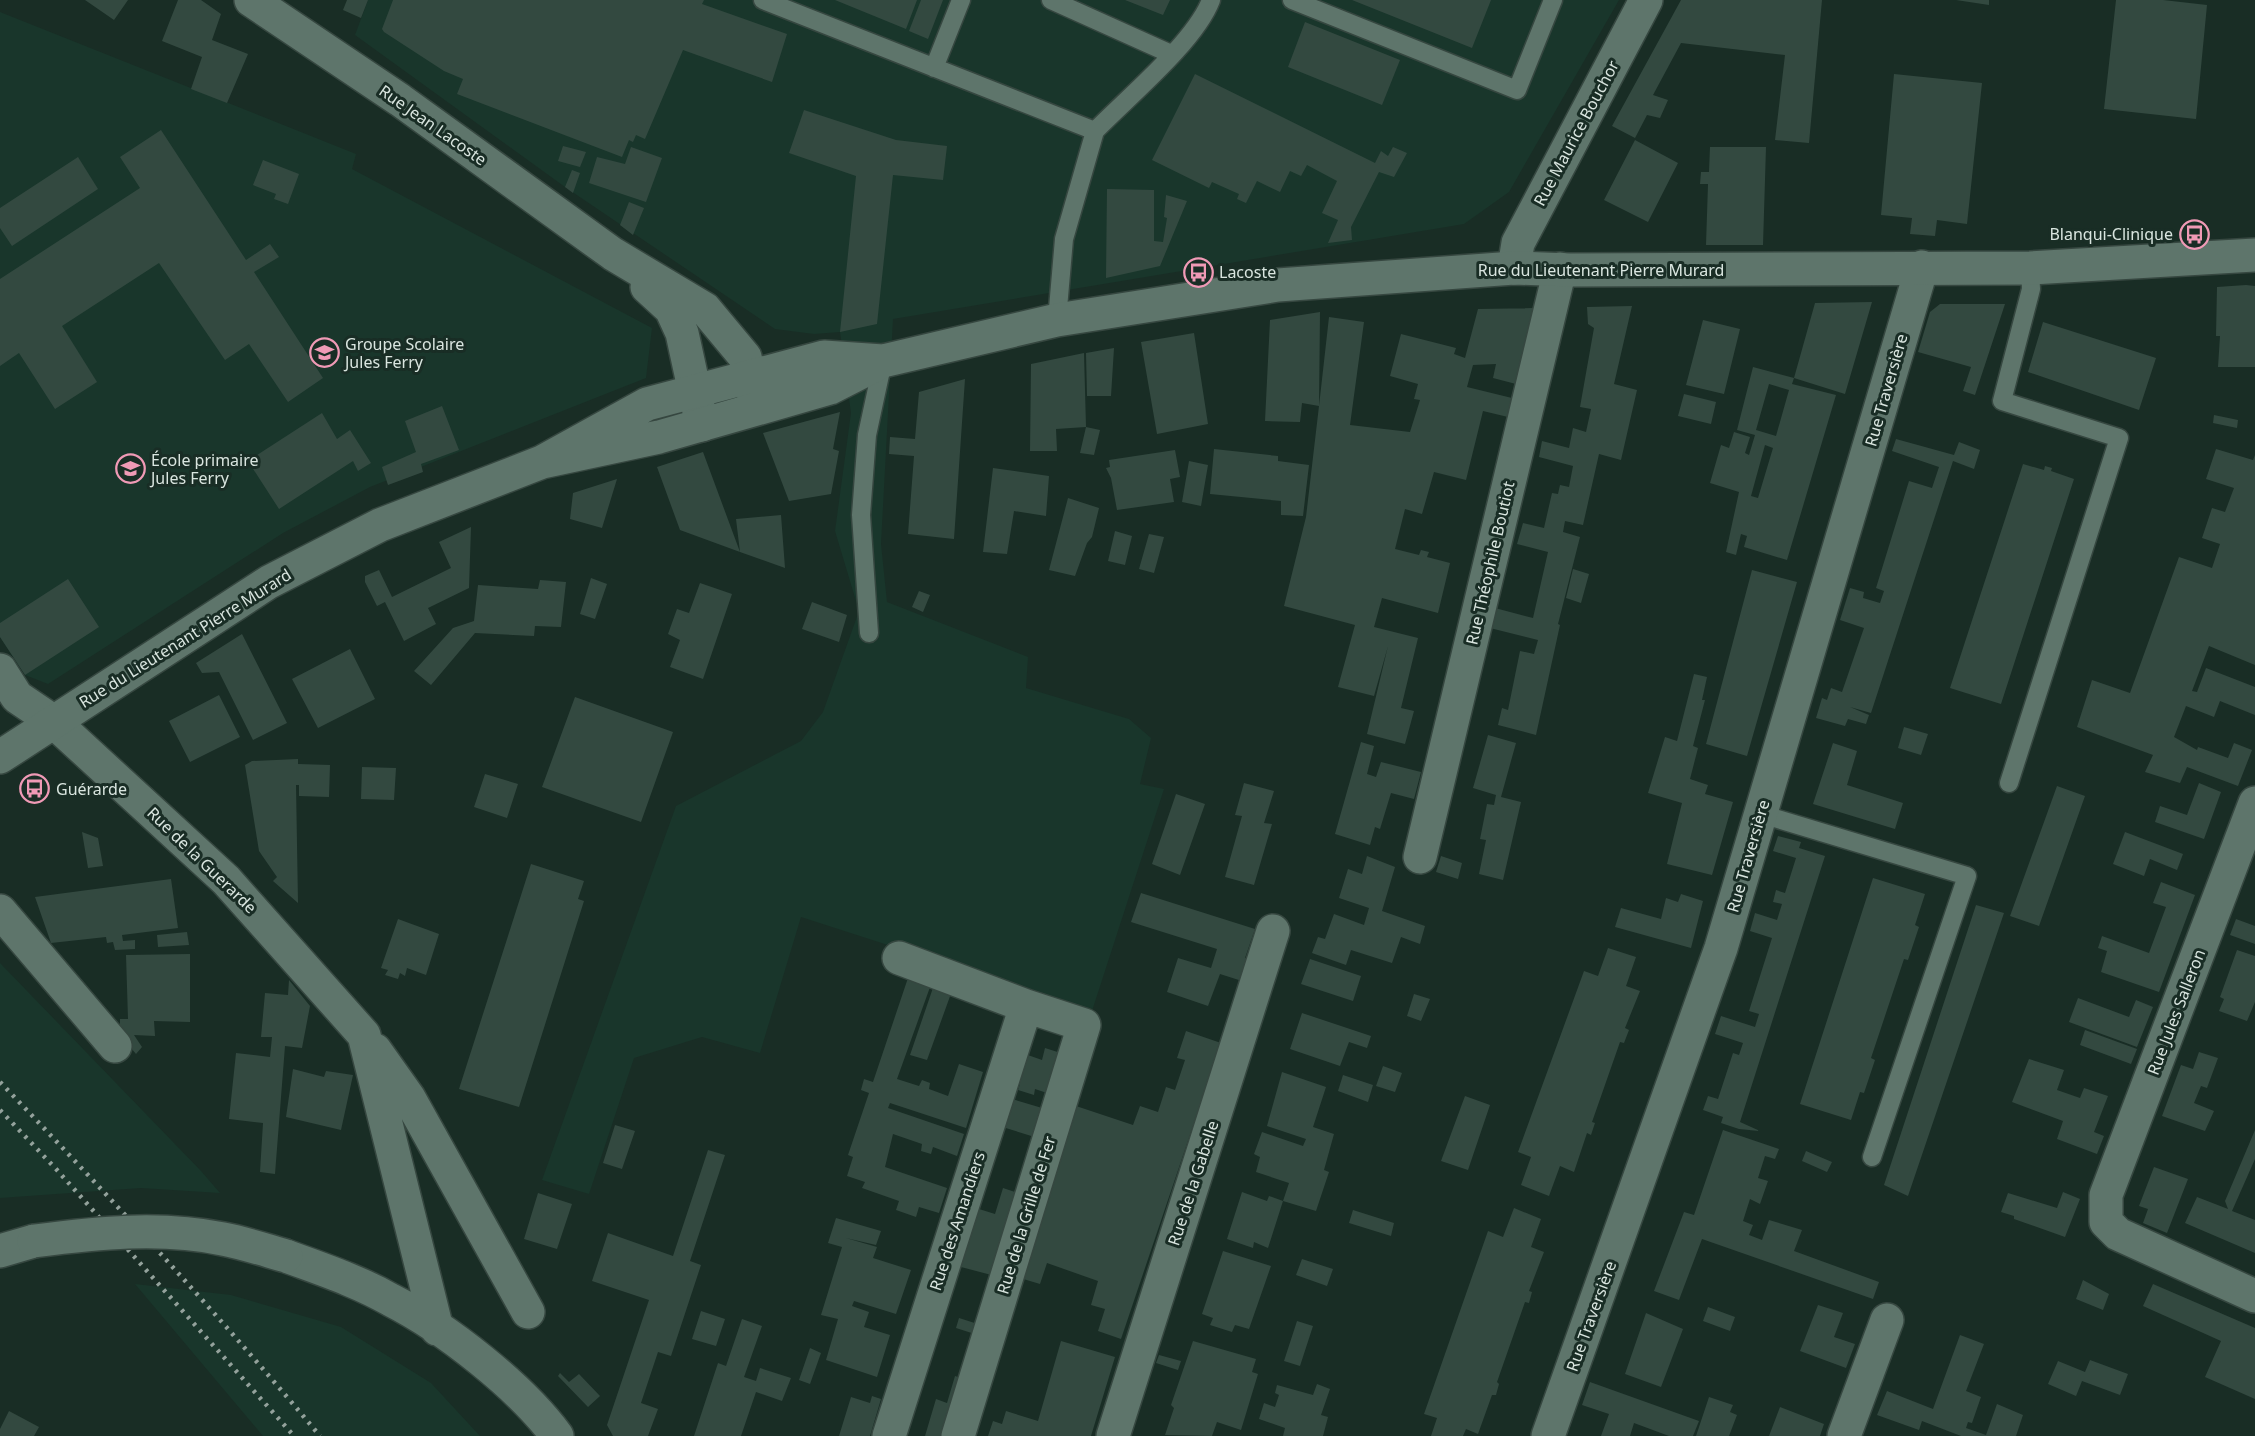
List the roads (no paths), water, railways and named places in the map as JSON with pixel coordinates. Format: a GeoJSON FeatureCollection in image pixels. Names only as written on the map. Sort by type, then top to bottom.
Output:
{"type":"FeatureCollection","features":[{"type":"Feature","properties":{"kind":"street","name":"Rue Jean Lacoste"},"geometry":{"type":"LineString","coordinates":[[251,0],[400,100],[613,254],[705,309],[745,357],[756,410]]}},
{"type":"Feature","properties":{"kind":"street","name":"Rue Maurice Bouchor"},"geometry":{"type":"LineString","coordinates":[[1514,268],[1518,243],[1646,0]]}},
{"type":"Feature","properties":{"kind":"street","name":"Rue Jean Lacoste"},"geometry":{"type":"LineString","coordinates":[[613,254],[671,309],[682,333],[702,425]]}},
{"type":"Feature","properties":{"kind":"street","name":"Rue du Lieutenant Pierre Murard"},"geometry":{"type":"LineString","coordinates":[[542,462],[659,437],[756,410],[830,388],[883,361],[1057,320],[1278,285],[1514,268],[2030,268],[2255,255]]}},
{"type":"Feature","properties":{"kind":"street","name":"Rue Traversière"},"geometry":{"type":"LineString","coordinates":[[1548,1436],[1721,948],[1922,267]]}},
{"type":"Feature","properties":{"kind":"street","name":"Rue Théophile Boutiot"},"geometry":{"type":"LineString","coordinates":[[1420,857],[1560,269]]}},
{"type":"Feature","properties":{"kind":"street","name":"Rue du Lieutenant Pierre Murard"},"geometry":{"type":"LineString","coordinates":[[0,758],[269,582],[380,525],[542,462],[647,404],[824,357],[883,361]]}},
{"type":"Feature","properties":{"kind":"street","name":"Rue de la Guerarde"},"geometry":{"type":"LineString","coordinates":[[0,670],[17,697],[54,722],[226,880],[364,1035],[410,1098],[528,1312]]}},
{"type":"Feature","properties":{"kind":"street","name":"Rue Jules Salleron"},"geometry":{"type":"LineString","coordinates":[[2255,803],[2106,1195],[2106,1222],[2118,1234],[2255,1296]]}},
{"type":"Feature","properties":{"kind":"street"},"geometry":{"type":"LineString","coordinates":[[0,910],[116,1046]]}},
{"type":"Feature","properties":{"kind":"street","name":"Rue de la Gabelle"},"geometry":{"type":"LineString","coordinates":[[1113,1436],[1273,931]]}},
{"type":"Feature","properties":{"kind":"street"},"geometry":{"type":"LineString","coordinates":[[899,958],[1039,1011]]}},
{"type":"Feature","properties":{"kind":"street","name":"Rue des Amandiers"},"geometry":{"type":"LineString","coordinates":[[889,1436],[1039,1011]]}},
{"type":"Feature","properties":{"kind":"street","name":"Rue de la Grille de Fer"},"geometry":{"type":"LineString","coordinates":[[958,1436],[1084,1025],[1039,1011]]}},
{"type":"Feature","properties":{"kind":"street","name":"Rue de la Guerarde"},"geometry":{"type":"LineString","coordinates":[[364,1035],[437,1329]]}},
{"type":"Feature","properties":{"kind":"street"},"geometry":{"type":"LineString","coordinates":[[0,1251],[34,1241],[120,1232],[175,1233],[222,1239],[286,1256],[393,1300],[437,1329],[519,1394],[557,1436]]}},
{"type":"Feature","properties":{"kind":"street"},"geometry":{"type":"LineString","coordinates":[[1844,1436],[1887,1320]]}},
{"type":"Feature","properties":{"kind":"lane"},"geometry":{"type":"LineString","coordinates":[[763,0],[1095,131]]}},
{"type":"Feature","properties":{"kind":"lane"},"geometry":{"type":"LineString","coordinates":[[934,68],[961,0]]}},
{"type":"Feature","properties":{"kind":"lane"},"geometry":{"type":"LineString","coordinates":[[1051,0],[1171,54]]}},
{"type":"Feature","properties":{"kind":"lane"},"geometry":{"type":"LineString","coordinates":[[1057,320],[1064,239],[1095,131],[1171,54],[1206,14],[1211,0]]}},
{"type":"Feature","properties":{"kind":"lane"},"geometry":{"type":"LineString","coordinates":[[1292,0],[1516,90],[1552,0]]}},
{"type":"Feature","properties":{"kind":"lane"},"geometry":{"type":"LineString","coordinates":[[2009,783],[2119,438],[2002,401],[2031,289],[2030,268]]}},
{"type":"Feature","properties":{"kind":"lane"},"geometry":{"type":"LineString","coordinates":[[869,633],[861,515],[867,435],[883,361]]}},
{"type":"Feature","properties":{"kind":"lane"},"geometry":{"type":"LineString","coordinates":[[1761,814],[1967,876],[1872,1157]]}},
{"type":"Feature","properties":{"kind":"railway"},"geometry":{"type":"LineString","coordinates":[[0,1082],[163,1256],[320,1436]]}},
{"type":"Feature","properties":{"kind":"railway"},"geometry":{"type":"LineString","coordinates":[[0,1110],[57,1170],[294,1436]]}},
{"type":"Feature","properties":{"kind":"place","name":"Blanqui-Clinique"},"geometry":{"type":"Point","coordinates":[2194,234]}},
{"type":"Feature","properties":{"kind":"place","name":"Lacoste"},"geometry":{"type":"Point","coordinates":[1198,272]}},
{"type":"Feature","properties":{"kind":"place","name":"Groupe Scolaire Jules Ferry"},"geometry":{"type":"Point","coordinates":[324,353]}},
{"type":"Feature","properties":{"kind":"place","name":"École primaire Jules Ferry"},"geometry":{"type":"Point","coordinates":[130,469]}},
{"type":"Feature","properties":{"kind":"place","name":"Guérarde"},"geometry":{"type":"Point","coordinates":[35,789]}}]}
